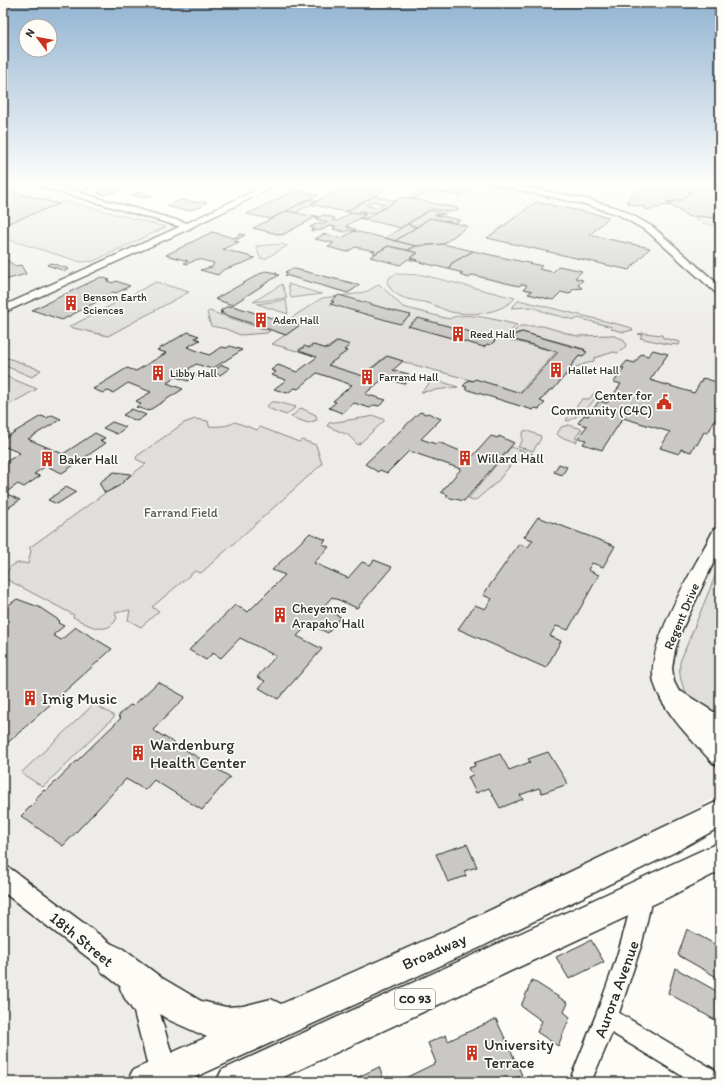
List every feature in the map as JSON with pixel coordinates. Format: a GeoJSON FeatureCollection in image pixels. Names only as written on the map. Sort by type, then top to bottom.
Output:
{"type":"FeatureCollection","features":[{"type":"Feature","properties":{"kind":"main road"},"geometry":{"type":"LineString","coordinates":[[673,699],[699,717],[720,728]]}},
{"type":"Feature","properties":{"kind":"main road","name":"Broadway"},"geometry":{"type":"LineString","coordinates":[[158,1079],[308,1008],[468,937],[665,842],[720,813]]}},
{"type":"Feature","properties":{"kind":"main road","name":"CO 93"},"geometry":{"type":"LineString","coordinates":[[245,1080],[643,894],[720,856]]}},
{"type":"Feature","properties":{"kind":"main road"},"geometry":{"type":"LineString","coordinates":[[112,960],[154,993],[207,1020],[227,1024],[308,1008]]}},
{"type":"Feature","properties":{"kind":"street"},"geometry":{"type":"LineString","coordinates":[[3,310],[171,234]]}},
{"type":"Feature","properties":{"kind":"street"},"geometry":{"type":"LineString","coordinates":[[655,234],[720,291]]}},
{"type":"Feature","properties":{"kind":"street","name":"Regent Drive"},"geometry":{"type":"LineString","coordinates":[[720,532],[688,596],[668,644],[662,664],[663,680],[673,699],[720,757]]}},
{"type":"Feature","properties":{"kind":"street","name":"18th Street"},"geometry":{"type":"LineString","coordinates":[[3,877],[112,960],[146,1006],[158,1079]]}},
{"type":"Feature","properties":{"kind":"street","name":"Aurora Avenue"},"geometry":{"type":"LineString","coordinates":[[580,1082],[608,1018],[636,932],[643,894]]}},
{"type":"Feature","properties":{"kind":"street"},"geometry":{"type":"LineString","coordinates":[[608,1018],[713,1082]]}},
{"type":"Feature","properties":{"kind":"shaded area"},"geometry":{"type":"Polygon","coordinates":[[[3,234],[720,234],[720,795],[535,895],[115,1082],[3,1082],[3,234]]]}},
{"type":"Feature","properties":{"kind":"green space"},"geometry":{"type":"Polygon","coordinates":[[[3,234],[152,234],[94,261],[81,262],[3,238],[3,234]]]}},
{"type":"Feature","properties":{"kind":"green space"},"geometry":{"type":"Polygon","coordinates":[[[282,244],[287,246],[265,259],[260,258],[256,246],[282,244]]]}},
{"type":"Feature","properties":{"kind":"green space"},"geometry":{"type":"Polygon","coordinates":[[[396,274],[423,275],[515,298],[502,308],[494,311],[477,314],[451,312],[431,304],[399,296],[390,288],[387,282],[390,277],[396,274]]]}},
{"type":"Feature","properties":{"kind":"green space"},"geometry":{"type":"Polygon","coordinates":[[[156,282],[189,292],[108,336],[69,327],[156,282]]]}},
{"type":"Feature","properties":{"kind":"green space"},"geometry":{"type":"Polygon","coordinates":[[[282,284],[287,298],[253,302],[282,284]]]}},
{"type":"Feature","properties":{"kind":"green space"},"geometry":{"type":"Polygon","coordinates":[[[288,284],[321,294],[322,294],[291,298],[288,284]]]}},
{"type":"Feature","properties":{"kind":"green space"},"geometry":{"type":"Polygon","coordinates":[[[379,284],[403,307],[449,319],[455,317],[472,316],[517,325],[504,338],[556,352],[519,393],[385,357],[360,376],[326,366],[348,345],[336,342],[325,349],[311,345],[307,348],[303,347],[297,351],[272,344],[298,326],[285,322],[322,298],[368,291],[379,284]]]}},
{"type":"Feature","properties":{"kind":"green space"},"geometry":{"type":"Polygon","coordinates":[[[286,300],[288,314],[257,304],[286,300]]]}},
{"type":"Feature","properties":{"kind":"green space"},"geometry":{"type":"Polygon","coordinates":[[[519,300],[629,327],[633,330],[624,332],[611,329],[612,327],[578,318],[575,320],[550,314],[532,307],[511,308],[519,300]]]}},
{"type":"Feature","properties":{"kind":"green space"},"geometry":{"type":"Polygon","coordinates":[[[209,311],[270,331],[267,333],[240,335],[226,329],[211,326],[207,313],[209,311]]]}},
{"type":"Feature","properties":{"kind":"green space"},"geometry":{"type":"Polygon","coordinates":[[[520,326],[543,326],[577,336],[611,335],[623,339],[626,344],[625,348],[617,353],[614,352],[594,358],[594,361],[576,367],[567,376],[565,376],[579,356],[582,357],[587,352],[584,351],[585,349],[522,332],[511,334],[520,326]]]}},
{"type":"Feature","properties":{"kind":"green space"},"geometry":{"type":"Polygon","coordinates":[[[644,333],[662,335],[663,338],[680,342],[679,345],[667,344],[640,338],[642,335],[638,334],[644,333]]]}},
{"type":"Feature","properties":{"kind":"green space"},"geometry":{"type":"Polygon","coordinates":[[[8,358],[41,370],[32,377],[3,365],[3,360],[8,358]]]}},
{"type":"Feature","properties":{"kind":"green space"},"geometry":{"type":"Polygon","coordinates":[[[3,375],[37,389],[3,408],[3,375]]]}},
{"type":"Feature","properties":{"kind":"green space"},"geometry":{"type":"Polygon","coordinates":[[[433,380],[436,380],[458,387],[421,392],[433,380]]]}},
{"type":"Feature","properties":{"kind":"green space"},"geometry":{"type":"Polygon","coordinates":[[[595,392],[600,393],[585,411],[569,421],[566,420],[582,399],[589,399],[595,392]]]}},
{"type":"Feature","properties":{"kind":"green space"},"geometry":{"type":"Polygon","coordinates":[[[271,402],[296,407],[286,415],[270,409],[267,406],[271,402]]]}},
{"type":"Feature","properties":{"kind":"green space"},"geometry":{"type":"Polygon","coordinates":[[[301,408],[316,415],[317,420],[308,423],[291,417],[301,408]]]}},
{"type":"Feature","properties":{"kind":"green space"},"geometry":{"type":"Polygon","coordinates":[[[375,416],[385,420],[358,445],[348,435],[327,426],[329,423],[375,416]]]}},
{"type":"Feature","properties":{"kind":"green space","name":"Farrand Field"},"geometry":{"type":"Polygon","coordinates":[[[195,419],[208,421],[209,426],[226,425],[235,422],[257,430],[260,427],[299,442],[302,440],[316,445],[322,464],[201,573],[195,571],[152,607],[159,611],[141,627],[128,620],[130,610],[115,613],[117,618],[113,624],[108,627],[96,628],[90,626],[73,617],[74,615],[6,579],[6,574],[10,567],[20,563],[28,564],[31,550],[29,548],[146,464],[136,459],[137,456],[184,423],[195,419]]]}},
{"type":"Feature","properties":{"kind":"green space"},"geometry":{"type":"Polygon","coordinates":[[[569,425],[582,429],[575,438],[578,439],[576,442],[560,437],[557,434],[561,427],[569,425]]]}},
{"type":"Feature","properties":{"kind":"green space"},"geometry":{"type":"Polygon","coordinates":[[[525,430],[541,436],[533,451],[518,447],[522,441],[522,434],[525,430]]]}},
{"type":"Feature","properties":{"kind":"green space"},"geometry":{"type":"Polygon","coordinates":[[[511,447],[533,454],[512,463],[498,481],[477,499],[473,501],[468,499],[511,447]]]}},
{"type":"Feature","properties":{"kind":"green space"},"geometry":{"type":"Polygon","coordinates":[[[718,569],[720,570],[720,720],[703,709],[690,697],[685,690],[680,673],[680,662],[718,569]]]}},
{"type":"Feature","properties":{"kind":"green space"},"geometry":{"type":"Polygon","coordinates":[[[94,704],[115,716],[43,787],[21,773],[94,704]]]}},
{"type":"Feature","properties":{"kind":"building"},"geometry":{"type":"Polygon","coordinates":[[[209,234],[218,234],[234,238],[241,234],[245,235],[234,241],[239,242],[223,249],[255,258],[223,270],[218,275],[200,270],[212,267],[214,263],[198,259],[187,264],[184,263],[188,261],[166,255],[209,234]]]}},
{"type":"Feature","properties":{"kind":"building"},"geometry":{"type":"Polygon","coordinates":[[[324,234],[342,238],[349,234],[366,234],[416,246],[408,250],[388,246],[376,253],[373,253],[375,251],[355,247],[347,252],[328,247],[334,243],[315,239],[324,234]]]}},
{"type":"Feature","properties":{"kind":"building"},"geometry":{"type":"Polygon","coordinates":[[[392,234],[407,234],[395,241],[385,238],[392,234]]]}},
{"type":"Feature","properties":{"kind":"building"},"geometry":{"type":"Polygon","coordinates":[[[406,234],[457,234],[443,244],[416,246],[395,241],[406,234]]]}},
{"type":"Feature","properties":{"kind":"building"},"geometry":{"type":"Polygon","coordinates":[[[493,234],[591,234],[590,235],[650,248],[629,270],[487,238],[493,234]]]}},
{"type":"Feature","properties":{"kind":"building"},"geometry":{"type":"Polygon","coordinates":[[[443,244],[473,251],[452,263],[448,269],[415,261],[417,260],[410,258],[418,253],[408,250],[416,246],[443,244]]]}},
{"type":"Feature","properties":{"kind":"building"},"geometry":{"type":"Polygon","coordinates":[[[388,246],[418,253],[410,258],[417,260],[415,261],[408,259],[400,265],[370,257],[388,246]]]}},
{"type":"Feature","properties":{"kind":"building"},"geometry":{"type":"Polygon","coordinates":[[[473,251],[542,266],[539,269],[553,272],[559,266],[582,271],[575,278],[583,280],[578,285],[582,288],[574,289],[569,294],[561,292],[553,300],[528,294],[532,291],[524,289],[527,285],[522,284],[519,286],[472,275],[469,278],[460,275],[463,273],[448,269],[452,263],[473,251]]]}},
{"type":"Feature","properties":{"kind":"building"},"geometry":{"type":"Polygon","coordinates":[[[3,257],[15,266],[21,265],[26,274],[5,280],[3,276],[3,257]]]}},
{"type":"Feature","properties":{"kind":"building"},"geometry":{"type":"Polygon","coordinates":[[[51,263],[69,269],[65,271],[47,265],[51,263]]]}},
{"type":"Feature","properties":{"kind":"building"},"geometry":{"type":"Polygon","coordinates":[[[291,269],[360,285],[348,293],[285,275],[288,273],[285,272],[291,269]]]}},
{"type":"Feature","properties":{"kind":"building"},"geometry":{"type":"Polygon","coordinates":[[[265,271],[277,273],[275,274],[279,275],[232,305],[215,299],[265,271]]]}},
{"type":"Feature","properties":{"kind":"building","name":"Benson Earth Sciences"},"geometry":{"type":"Polygon","coordinates":[[[101,277],[110,280],[107,281],[113,283],[116,281],[130,286],[116,293],[113,292],[62,320],[32,310],[101,277]]]}},
{"type":"Feature","properties":{"kind":"building"},"geometry":{"type":"Polygon","coordinates":[[[339,295],[411,315],[400,324],[330,304],[334,302],[331,301],[339,295]]]}},
{"type":"Feature","properties":{"kind":"building","name":"Aden Hall"},"geometry":{"type":"Polygon","coordinates":[[[233,306],[281,321],[300,325],[286,335],[220,313],[223,312],[220,311],[226,307],[233,306]]]}},
{"type":"Feature","properties":{"kind":"building","name":"Reed Hall"},"geometry":{"type":"Polygon","coordinates":[[[418,318],[496,340],[490,345],[487,344],[484,347],[408,326],[418,318]]]}},
{"type":"Feature","properties":{"kind":"building","name":"Libby Hall"},"geometry":{"type":"Polygon","coordinates":[[[188,332],[199,336],[195,338],[200,340],[187,347],[209,355],[222,347],[227,348],[230,346],[242,350],[212,369],[196,364],[187,370],[199,374],[188,381],[176,377],[167,383],[183,389],[148,411],[136,407],[141,404],[136,401],[151,392],[128,383],[113,393],[108,391],[103,393],[93,389],[127,368],[136,371],[166,353],[157,350],[188,332]]]}},
{"type":"Feature","properties":{"kind":"building","name":"Hallet Hall"},"geometry":{"type":"Polygon","coordinates":[[[522,332],[585,350],[584,351],[587,352],[582,357],[579,356],[553,390],[551,389],[540,401],[545,403],[539,409],[535,408],[533,410],[465,389],[467,387],[463,386],[469,380],[473,381],[475,379],[521,393],[558,352],[515,340],[516,338],[513,337],[514,335],[522,332]]]}},
{"type":"Feature","properties":{"kind":"building","name":"Farrand Hall"},"geometry":{"type":"Polygon","coordinates":[[[338,341],[350,345],[344,350],[347,351],[328,365],[363,376],[387,356],[403,361],[393,370],[409,374],[405,378],[410,379],[404,384],[384,378],[365,394],[386,400],[379,406],[374,405],[370,408],[354,403],[342,413],[329,408],[336,402],[333,401],[352,385],[317,373],[298,389],[295,388],[287,393],[274,389],[286,380],[271,375],[276,372],[271,370],[278,365],[297,372],[317,357],[299,351],[305,346],[309,348],[313,345],[328,349],[338,341]]]}},
{"type":"Feature","properties":{"kind":"building","name":"Center for Community (C4C)"},"geometry":{"type":"Polygon","coordinates":[[[653,350],[668,354],[650,380],[694,393],[703,378],[720,383],[720,410],[708,433],[704,432],[697,445],[695,444],[691,452],[681,449],[679,454],[660,448],[670,432],[623,418],[602,450],[583,444],[586,440],[578,438],[587,426],[578,423],[584,415],[588,416],[599,401],[607,403],[621,384],[614,382],[624,368],[621,368],[627,361],[635,363],[641,354],[648,356],[653,350]]]}},
{"type":"Feature","properties":{"kind":"building"},"geometry":{"type":"Polygon","coordinates":[[[222,365],[230,368],[220,375],[212,372],[222,365]]]}},
{"type":"Feature","properties":{"kind":"building"},"geometry":{"type":"Polygon","coordinates":[[[132,409],[146,415],[137,421],[123,415],[132,409]]]}},
{"type":"Feature","properties":{"kind":"building","name":"Willard Hall"},"geometry":{"type":"Polygon","coordinates":[[[420,412],[426,414],[428,413],[441,419],[421,439],[436,444],[438,442],[473,456],[491,436],[498,438],[499,436],[514,443],[464,501],[446,497],[448,495],[441,492],[461,469],[409,451],[387,473],[380,470],[378,472],[365,464],[420,412]]]}},
{"type":"Feature","properties":{"kind":"building","name":"Baker Hall"},"geometry":{"type":"Polygon","coordinates":[[[52,415],[61,419],[28,439],[63,454],[95,433],[105,438],[100,441],[106,443],[62,473],[46,466],[34,474],[40,476],[24,487],[18,484],[5,493],[20,500],[3,511],[3,464],[20,453],[3,446],[3,439],[41,416],[47,418],[52,415]]]}},
{"type":"Feature","properties":{"kind":"building"},"geometry":{"type":"Polygon","coordinates":[[[112,422],[126,427],[117,434],[103,428],[112,422]]]}},
{"type":"Feature","properties":{"kind":"building"},"geometry":{"type":"Polygon","coordinates":[[[559,464],[567,467],[562,475],[554,472],[559,464]]]}},
{"type":"Feature","properties":{"kind":"building"},"geometry":{"type":"Polygon","coordinates":[[[114,472],[131,474],[119,486],[105,493],[99,483],[114,472]]]}},
{"type":"Feature","properties":{"kind":"building"},"geometry":{"type":"Polygon","coordinates":[[[66,487],[76,492],[57,504],[48,500],[66,487]]]}},
{"type":"Feature","properties":{"kind":"building"},"geometry":{"type":"Polygon","coordinates":[[[538,517],[615,546],[603,567],[592,563],[588,570],[599,575],[568,630],[556,626],[550,636],[561,641],[546,668],[458,629],[475,605],[485,609],[492,599],[483,595],[519,544],[528,547],[533,540],[524,537],[538,517]]]}},
{"type":"Feature","properties":{"kind":"building","name":"Cheyenne Arapaho Hall"},"geometry":{"type":"Polygon","coordinates":[[[310,533],[326,540],[322,544],[329,547],[314,563],[348,578],[362,562],[370,565],[374,560],[392,567],[357,608],[332,597],[322,608],[341,617],[328,633],[309,624],[297,636],[322,649],[278,699],[259,688],[265,681],[257,677],[276,656],[240,638],[221,658],[213,653],[206,660],[189,650],[235,605],[248,612],[285,575],[272,570],[310,533]]]}},
{"type":"Feature","properties":{"kind":"building","name":"Imig Music"},"geometry":{"type":"Polygon","coordinates":[[[17,599],[39,607],[60,621],[58,623],[64,626],[53,635],[61,640],[76,627],[112,649],[3,747],[3,606],[6,607],[17,599]]]}},
{"type":"Feature","properties":{"kind":"building","name":"Wardenburg Health Center"},"geometry":{"type":"Polygon","coordinates":[[[158,682],[185,697],[153,730],[230,777],[202,810],[154,780],[145,790],[126,779],[63,846],[21,816],[37,800],[35,799],[44,790],[46,791],[121,718],[118,716],[130,705],[133,706],[158,682]]]}},
{"type":"Feature","properties":{"kind":"building"},"geometry":{"type":"Polygon","coordinates":[[[548,752],[568,784],[542,793],[539,788],[520,795],[523,799],[500,808],[489,788],[476,793],[468,777],[473,775],[469,768],[475,766],[474,763],[500,754],[509,770],[530,762],[528,759],[548,752]]]}},
{"type":"Feature","properties":{"kind":"building"},"geometry":{"type":"Polygon","coordinates":[[[467,844],[477,867],[464,871],[466,876],[448,882],[436,854],[467,844]]]}},
{"type":"Feature","properties":{"kind":"building"},"geometry":{"type":"Polygon","coordinates":[[[687,929],[720,947],[720,979],[678,955],[687,929]]]}},
{"type":"Feature","properties":{"kind":"building"},"geometry":{"type":"Polygon","coordinates":[[[591,940],[604,962],[569,979],[556,957],[591,940]]]}},
{"type":"Feature","properties":{"kind":"building"},"geometry":{"type":"Polygon","coordinates":[[[675,968],[720,993],[720,1023],[668,993],[675,968]]]}},
{"type":"Feature","properties":{"kind":"building"},"geometry":{"type":"Polygon","coordinates":[[[532,980],[568,1003],[564,1012],[570,1017],[558,1046],[537,1032],[542,1021],[521,1006],[532,980]]]}},
{"type":"Feature","properties":{"kind":"building","name":"University Terrace"},"geometry":{"type":"Polygon","coordinates":[[[496,1019],[522,1075],[509,1082],[397,1082],[436,1063],[428,1043],[446,1035],[448,1041],[496,1019]]]}},
{"type":"Feature","properties":{"kind":"building"},"geometry":{"type":"Polygon","coordinates":[[[379,1067],[384,1080],[389,1077],[391,1082],[348,1082],[379,1067]]]}},
{"type":"Feature","properties":{"kind":"place","name":"Benson Earth Sciences"},"geometry":{"type":"Point","coordinates":[71,303]}},
{"type":"Feature","properties":{"kind":"place","name":"Aden Hall"},"geometry":{"type":"Point","coordinates":[261,320]}},
{"type":"Feature","properties":{"kind":"place","name":"Reed Hall"},"geometry":{"type":"Point","coordinates":[458,334]}},
{"type":"Feature","properties":{"kind":"place","name":"Hallet Hall"},"geometry":{"type":"Point","coordinates":[556,370]}},
{"type":"Feature","properties":{"kind":"place","name":"Libby Hall"},"geometry":{"type":"Point","coordinates":[158,373]}},
{"type":"Feature","properties":{"kind":"place","name":"Farrand Hall"},"geometry":{"type":"Point","coordinates":[367,377]}},
{"type":"Feature","properties":{"kind":"place","name":"Center for Community (C4C)"},"geometry":{"type":"Point","coordinates":[664,402]}},
{"type":"Feature","properties":{"kind":"place","name":"Willard Hall"},"geometry":{"type":"Point","coordinates":[465,458]}},
{"type":"Feature","properties":{"kind":"place","name":"Baker Hall"},"geometry":{"type":"Point","coordinates":[47,459]}},
{"type":"Feature","properties":{"kind":"place","name":"Cheyenne Arapaho Hall"},"geometry":{"type":"Point","coordinates":[280,615]}},
{"type":"Feature","properties":{"kind":"place","name":"Imig Music"},"geometry":{"type":"Point","coordinates":[30,698]}},
{"type":"Feature","properties":{"kind":"place","name":"Wardenburg Health Center"},"geometry":{"type":"Point","coordinates":[138,753]}},
{"type":"Feature","properties":{"kind":"place","name":"University Terrace"},"geometry":{"type":"Point","coordinates":[472,1053]}}]}
